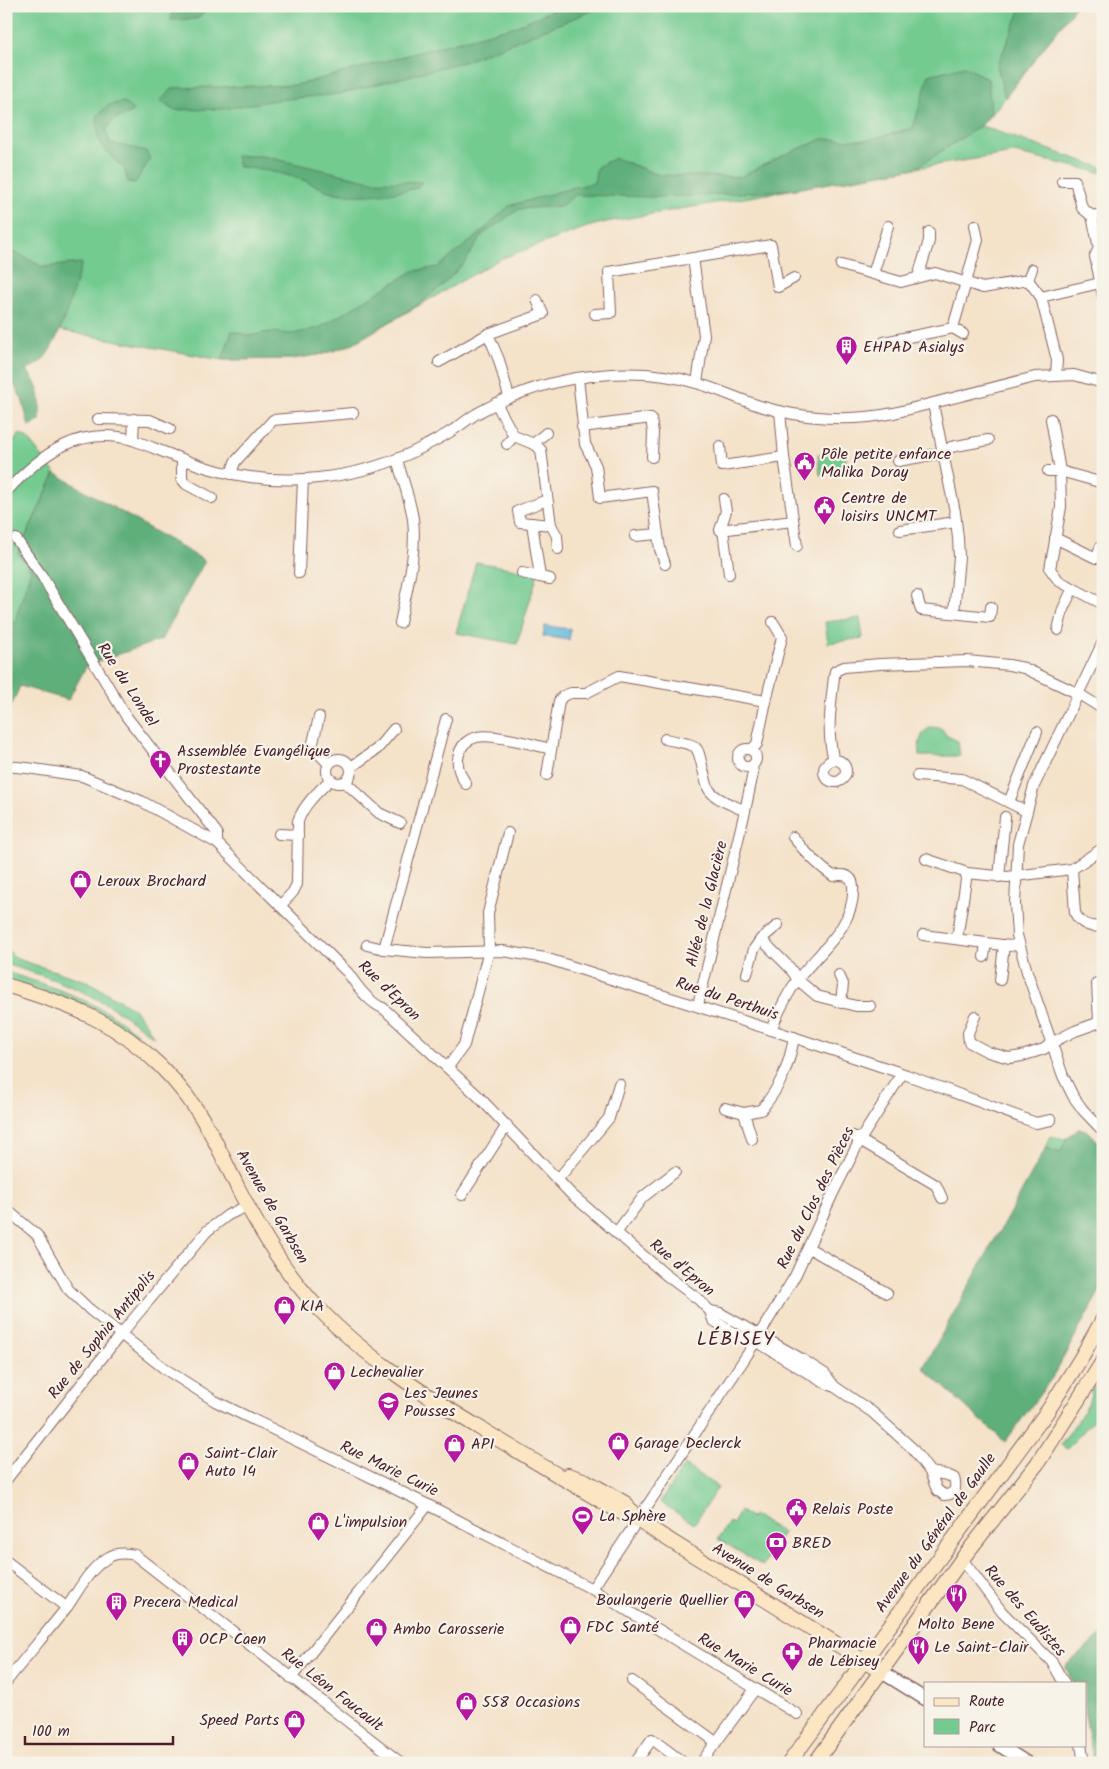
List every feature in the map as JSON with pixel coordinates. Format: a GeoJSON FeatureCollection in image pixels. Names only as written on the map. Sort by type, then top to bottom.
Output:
{"type":"FeatureCollection","features":[{"type":"Feature","properties":{"kind":"main road","name":"Avenue de Garbsen"},"geometry":{"type":"LineString","coordinates":[[6,984],[55,1001],[97,1020],[121,1034],[164,1069],[193,1104],[208,1128],[247,1206],[295,1281],[317,1307],[371,1357],[426,1396],[620,1512],[638,1520],[880,1671]]}},
{"type":"Feature","properties":{"kind":"main road","name":"Avenue du Général de Gaulle"},"geometry":{"type":"LineString","coordinates":[[789,1763],[1049,1408],[1082,1358],[1103,1319]]}},
{"type":"Feature","properties":{"kind":"main road"},"geometry":{"type":"LineString","coordinates":[[815,1763],[962,1559],[1037,1464],[1103,1361]]}},
{"type":"Feature","properties":{"kind":"street"},"geometry":{"type":"LineString","coordinates":[[1062,181],[1075,182],[1082,208],[1098,215],[1099,248],[1095,256],[1103,296]]}},
{"type":"Feature","properties":{"kind":"street"},"geometry":{"type":"LineString","coordinates":[[953,328],[978,240],[975,225]]}},
{"type":"Feature","properties":{"kind":"street"},"geometry":{"type":"LineString","coordinates":[[873,274],[888,226]]}},
{"type":"Feature","properties":{"kind":"street"},"geometry":{"type":"LineString","coordinates":[[918,277],[929,241],[929,232]]}},
{"type":"Feature","properties":{"kind":"street"},"geometry":{"type":"LineString","coordinates":[[595,314],[611,313],[609,272],[771,245],[778,286],[794,278]]}},
{"type":"Feature","properties":{"kind":"street"},"geometry":{"type":"LineString","coordinates":[[693,258],[704,330],[697,383]]}},
{"type":"Feature","properties":{"kind":"street"},"geometry":{"type":"LineString","coordinates":[[841,265],[901,282],[935,273],[983,288],[1028,280]]}},
{"type":"Feature","properties":{"kind":"street"},"geometry":{"type":"LineString","coordinates":[[1028,280],[1032,269]]}},
{"type":"Feature","properties":{"kind":"street"},"geometry":{"type":"LineString","coordinates":[[1028,280],[1041,297],[1057,360],[1056,375]]}},
{"type":"Feature","properties":{"kind":"street"},"geometry":{"type":"LineString","coordinates":[[1041,297],[1100,283]]}},
{"type":"Feature","properties":{"kind":"street"},"geometry":{"type":"LineString","coordinates":[[439,362],[488,334],[543,314],[537,300]]}},
{"type":"Feature","properties":{"kind":"street"},"geometry":{"type":"LineString","coordinates":[[884,342],[953,328],[963,334]]}},
{"type":"Feature","properties":{"kind":"street"},"geometry":{"type":"LineString","coordinates":[[488,334],[499,360],[509,397]]}},
{"type":"Feature","properties":{"kind":"street"},"geometry":{"type":"LineString","coordinates":[[6,492],[32,467],[63,445],[91,437],[111,436],[133,440],[182,459],[231,474],[265,479],[303,479],[351,472],[397,459],[452,431],[473,416],[509,397],[543,385],[578,378],[624,374],[670,378],[697,383],[780,411],[816,417],[850,418],[889,414],[1036,377],[1074,375],[1103,383]]}},
{"type":"Feature","properties":{"kind":"street"},"geometry":{"type":"LineString","coordinates":[[578,378],[582,428],[585,444],[596,466],[600,498],[652,491],[658,534],[665,564]]}},
{"type":"Feature","properties":{"kind":"street"},"geometry":{"type":"LineString","coordinates":[[496,403],[514,436],[541,450],[551,525],[556,536],[558,548]]}},
{"type":"Feature","properties":{"kind":"street"},"geometry":{"type":"LineString","coordinates":[[933,404],[956,522],[959,557],[954,613]]}},
{"type":"Feature","properties":{"kind":"street"},"geometry":{"type":"LineString","coordinates":[[780,411],[784,457],[797,546]]}},
{"type":"Feature","properties":{"kind":"street"},"geometry":{"type":"LineString","coordinates":[[231,474],[235,462],[273,420],[353,413]]}},
{"type":"Feature","properties":{"kind":"street"},"geometry":{"type":"LineString","coordinates":[[582,428],[651,418],[653,433],[652,457]]}},
{"type":"Feature","properties":{"kind":"street"},"geometry":{"type":"LineString","coordinates":[[98,419],[150,420],[170,429]]}},
{"type":"Feature","properties":{"kind":"street"},"geometry":{"type":"LineString","coordinates":[[133,440],[134,419]]}},
{"type":"Feature","properties":{"kind":"street"},"geometry":{"type":"LineString","coordinates":[[1051,419],[1060,471],[1061,507],[1050,569],[1059,581],[1103,604]]}},
{"type":"Feature","properties":{"kind":"street"},"geometry":{"type":"LineString","coordinates":[[532,444],[546,433]]}},
{"type":"Feature","properties":{"kind":"street"},"geometry":{"type":"LineString","coordinates":[[507,444],[514,436]]}},
{"type":"Feature","properties":{"kind":"street"},"geometry":{"type":"LineString","coordinates":[[898,461],[943,453],[951,446],[988,440]]}},
{"type":"Feature","properties":{"kind":"street"},"geometry":{"type":"LineString","coordinates":[[720,446],[722,466],[784,457]]}},
{"type":"Feature","properties":{"kind":"street"},"geometry":{"type":"LineString","coordinates":[[182,459],[182,479],[186,484],[212,498]]}},
{"type":"Feature","properties":{"kind":"street"},"geometry":{"type":"LineString","coordinates":[[397,459],[413,517],[414,536],[412,563],[400,622]]}},
{"type":"Feature","properties":{"kind":"street"},"geometry":{"type":"LineString","coordinates":[[1048,471],[1060,471],[1103,483]]}},
{"type":"Feature","properties":{"kind":"street"},"geometry":{"type":"LineString","coordinates":[[299,573],[303,479]]}},
{"type":"Feature","properties":{"kind":"street"},"geometry":{"type":"LineString","coordinates":[[724,499],[726,511],[720,530],[723,530],[729,574]]}},
{"type":"Feature","properties":{"kind":"street"},"geometry":{"type":"LineString","coordinates":[[547,500],[518,510],[520,522],[551,525]]}},
{"type":"Feature","properties":{"kind":"street"},"geometry":{"type":"LineString","coordinates":[[723,530],[793,521]]}},
{"type":"Feature","properties":{"kind":"street"},"geometry":{"type":"LineString","coordinates":[[900,530],[956,522]]}},
{"type":"Feature","properties":{"kind":"street"},"geometry":{"type":"LineString","coordinates":[[522,573],[545,578],[532,523]]}},
{"type":"Feature","properties":{"kind":"street"},"geometry":{"type":"LineString","coordinates":[[635,536],[658,534]]}},
{"type":"Feature","properties":{"kind":"street"},"geometry":{"type":"LineString","coordinates":[[1055,538],[1096,558],[1102,546]]}},
{"type":"Feature","properties":{"kind":"street","name":"Rue du Londel"},"geometry":{"type":"LineString","coordinates":[[16,540],[42,576],[126,716],[217,833],[217,843]]}},
{"type":"Feature","properties":{"kind":"street"},"geometry":{"type":"LineString","coordinates":[[1058,630],[1063,609],[1073,588]]}},
{"type":"Feature","properties":{"kind":"street"},"geometry":{"type":"LineString","coordinates":[[917,596],[921,610],[990,617],[991,607]]}},
{"type":"Feature","properties":{"kind":"street","name":"Allée de la Glacière"},"geometry":{"type":"LineString","coordinates":[[751,750],[756,744],[782,637],[773,622]]}},
{"type":"Feature","properties":{"kind":"street"},"geometry":{"type":"LineString","coordinates":[[1103,642],[1034,786],[1018,844],[1015,904],[1019,944],[1051,1043],[1074,1096],[1091,1120],[1103,1131]]}},
{"type":"Feature","properties":{"kind":"street"},"geometry":{"type":"LineString","coordinates":[[834,760],[831,750],[830,731],[834,677],[835,671],[844,667],[966,661],[1010,665],[1024,668],[1079,694],[1103,709]]}},
{"type":"Feature","properties":{"kind":"street"},"geometry":{"type":"LineString","coordinates":[[547,775],[559,701],[563,696],[571,693],[586,693],[619,676],[766,701]]}},
{"type":"Feature","properties":{"kind":"street"},"geometry":{"type":"LineString","coordinates":[[319,717],[312,747],[329,764]]}},
{"type":"Feature","properties":{"kind":"street"},"geometry":{"type":"LineString","coordinates":[[384,949],[446,719]]}},
{"type":"Feature","properties":{"kind":"street"},"geometry":{"type":"LineString","coordinates":[[351,767],[377,749],[394,729]]}},
{"type":"Feature","properties":{"kind":"street"},"geometry":{"type":"LineString","coordinates":[[1008,802],[1037,732]]}},
{"type":"Feature","properties":{"kind":"street"},"geometry":{"type":"LineString","coordinates":[[466,784],[459,772],[458,757],[463,745],[469,740],[487,736],[551,749]]}},
{"type":"Feature","properties":{"kind":"street"},"geometry":{"type":"LineString","coordinates":[[665,739],[694,746],[702,759],[709,790],[715,796],[745,811]]}},
{"type":"Feature","properties":{"kind":"street","name":"Allée de la Glacière"},"geometry":{"type":"LineString","coordinates":[[745,749],[751,750],[756,756],[756,762],[752,766],[744,767],[738,760],[740,752],[745,749]]}},
{"type":"Feature","properties":{"kind":"street"},"geometry":{"type":"LineString","coordinates":[[339,758],[346,761],[351,767],[350,775],[345,782],[338,783],[330,780],[326,774],[329,764],[339,758]]}},
{"type":"Feature","properties":{"kind":"street","name":"Rue d'Epron"},"geometry":{"type":"LineString","coordinates":[[6,766],[82,776],[141,802],[217,843],[348,973],[355,984],[366,995],[448,1067],[571,1194],[710,1311],[720,1313],[756,1339],[872,1412],[912,1448],[930,1472]]}},
{"type":"Feature","properties":{"kind":"street","name":"Allée de la Glacière"},"geometry":{"type":"LineString","coordinates":[[698,1005],[745,811],[753,773],[752,766]]}},
{"type":"Feature","properties":{"kind":"street"},"geometry":{"type":"LineString","coordinates":[[917,776],[962,780],[1026,810]]}},
{"type":"Feature","properties":{"kind":"street"},"geometry":{"type":"LineString","coordinates":[[280,906],[293,892],[297,884],[298,820],[308,802],[330,780]]}},
{"type":"Feature","properties":{"kind":"street"},"geometry":{"type":"LineString","coordinates":[[345,782],[379,813],[400,823]]}},
{"type":"Feature","properties":{"kind":"street"},"geometry":{"type":"LineString","coordinates":[[1000,877],[1005,817]]}},
{"type":"Feature","properties":{"kind":"street"},"geometry":{"type":"LineString","coordinates":[[448,1067],[464,1045],[489,950],[488,913],[508,833]]}},
{"type":"Feature","properties":{"kind":"street"},"geometry":{"type":"LineString","coordinates":[[279,834],[298,835]]}},
{"type":"Feature","properties":{"kind":"street"},"geometry":{"type":"LineString","coordinates":[[771,1030],[777,1015],[798,980],[845,922],[852,906],[853,887],[851,879],[841,874],[833,876],[824,870],[809,857],[793,837]]}},
{"type":"Feature","properties":{"kind":"street"},"geometry":{"type":"LineString","coordinates":[[926,859],[967,873],[1000,877],[1072,869],[1103,848]]}},
{"type":"Feature","properties":{"kind":"street"},"geometry":{"type":"LineString","coordinates":[[1072,869],[1077,918],[1087,925],[1097,927],[1103,925]]}},
{"type":"Feature","properties":{"kind":"street"},"geometry":{"type":"LineString","coordinates":[[957,939],[967,873]]}},
{"type":"Feature","properties":{"kind":"street"},"geometry":{"type":"LineString","coordinates":[[747,974],[754,949],[761,939],[778,925]]}},
{"type":"Feature","properties":{"kind":"street"},"geometry":{"type":"LineString","coordinates":[[923,935],[1004,945],[1019,944]]}},
{"type":"Feature","properties":{"kind":"street"},"geometry":{"type":"LineString","coordinates":[[761,939],[790,968],[798,980],[817,996],[856,1006],[870,1006]]}},
{"type":"Feature","properties":{"kind":"street"},"geometry":{"type":"LineString","coordinates":[[984,957],[986,943]]}},
{"type":"Feature","properties":{"kind":"street","name":"Rue du Perthuis"},"geometry":{"type":"LineString","coordinates":[[367,945],[384,949],[427,953],[489,950],[521,953],[545,958],[698,1005],[960,1094],[1036,1123],[1051,1120]]}},
{"type":"Feature","properties":{"kind":"street"},"geometry":{"type":"LineString","coordinates":[[1000,980],[1004,945]]}},
{"type":"Feature","properties":{"kind":"street"},"geometry":{"type":"LineString","coordinates":[[840,975],[844,984],[841,1003]]}},
{"type":"Feature","properties":{"kind":"street"},"geometry":{"type":"LineString","coordinates":[[975,1016],[968,1033],[969,1042],[988,1052],[1009,1058],[1022,1056],[1044,1049],[1051,1043],[1101,1021],[1097,982],[1103,983]]}},
{"type":"Feature","properties":{"kind":"street"},"geometry":{"type":"LineString","coordinates":[[726,1108],[744,1113],[761,1110],[775,1094],[784,1074],[794,1038]]}},
{"type":"Feature","properties":{"kind":"street","name":"Rue du Clos des Pièces"},"geometry":{"type":"LineString","coordinates":[[592,1589],[756,1339],[795,1276],[857,1138],[902,1074]]}},
{"type":"Feature","properties":{"kind":"street"},"geometry":{"type":"LineString","coordinates":[[558,1179],[609,1118],[620,1084]]}},
{"type":"Feature","properties":{"kind":"street"},"geometry":{"type":"LineString","coordinates":[[744,1113],[752,1139]]}},
{"type":"Feature","properties":{"kind":"street"},"geometry":{"type":"LineString","coordinates":[[462,1195],[507,1126]]}},
{"type":"Feature","properties":{"kind":"street"},"geometry":{"type":"LineString","coordinates":[[857,1138],[936,1185],[942,1198]]}},
{"type":"Feature","properties":{"kind":"street"},"geometry":{"type":"LineString","coordinates":[[616,1233],[643,1197],[675,1172]]}},
{"type":"Feature","properties":{"kind":"street","name":"Rue de Sophia Antipolis"},"geometry":{"type":"LineString","coordinates":[[6,1480],[120,1335],[207,1231],[228,1216],[247,1206]]}},
{"type":"Feature","properties":{"kind":"street","name":"Rue Marie Curie"},"geometry":{"type":"LineString","coordinates":[[6,1209],[37,1235],[68,1289],[89,1309],[165,1369],[215,1401],[428,1505],[592,1589],[797,1714]]}},
{"type":"Feature","properties":{"kind":"street"},"geometry":{"type":"LineString","coordinates":[[809,1248],[887,1293]]}},
{"type":"Feature","properties":{"kind":"street"},"geometry":{"type":"LineString","coordinates":[[291,1678],[428,1505]]}},
{"type":"Feature","properties":{"kind":"street","name":"Rue Léon Foucault"},"geometry":{"type":"LineString","coordinates":[[6,1682],[66,1607],[88,1576],[103,1560],[119,1553],[135,1555],[401,1763]]}},
{"type":"Feature","properties":{"kind":"street","name":"Rue des Eudistes"},"geometry":{"type":"LineString","coordinates":[[962,1559],[987,1594],[1052,1662],[1063,1682]]}},
{"type":"Feature","properties":{"kind":"street"},"geometry":{"type":"LineString","coordinates":[[6,1561],[66,1607]]}},
{"type":"Feature","properties":{"kind":"street"},"geometry":{"type":"LineString","coordinates":[[880,1671],[924,1698]]}},
{"type":"Feature","properties":{"kind":"street"},"geometry":{"type":"LineString","coordinates":[[632,1680],[716,1742]]}},
{"type":"Feature","properties":{"kind":"street"},"geometry":{"type":"LineString","coordinates":[[701,1763],[755,1689]]}},
{"type":"Feature","properties":{"kind":"street"},"geometry":{"type":"LineString","coordinates":[[634,1763],[652,1739],[684,1763]]}},
{"type":"Feature","properties":{"kind":"street"},"geometry":{"type":"LineString","coordinates":[[1001,1746],[1027,1763]]}},
{"type":"Feature","properties":{"kind":"street"},"geometry":{"type":"LineString","coordinates":[[1081,1746],[1084,1763]]}},
{"type":"Feature","properties":{"kind":"green space"},"geometry":{"type":"Polygon","coordinates":[[[6,6],[1076,6],[981,126],[1103,168],[1103,173],[1014,153],[916,168],[606,222],[587,227],[500,259],[350,345],[324,354],[292,359],[222,360],[59,330],[6,308],[6,6]]]}},
{"type":"Feature","properties":{"kind":"green space"},"geometry":{"type":"Polygon","coordinates":[[[173,6],[212,6],[197,19],[171,20],[173,6]]]}},
{"type":"Feature","properties":{"kind":"green space"},"geometry":{"type":"Polygon","coordinates":[[[562,6],[604,6],[466,61],[339,94],[276,100],[223,109],[173,110],[160,101],[173,88],[297,85],[516,26],[562,6]]]}},
{"type":"Feature","properties":{"kind":"green space"},"geometry":{"type":"Polygon","coordinates":[[[856,6],[894,6],[885,10],[868,11],[858,9],[856,6]]]}},
{"type":"Feature","properties":{"kind":"green space"},"geometry":{"type":"Polygon","coordinates":[[[1022,6],[1076,6],[1005,98],[997,66],[1022,6]]]}},
{"type":"Feature","properties":{"kind":"green space"},"geometry":{"type":"Polygon","coordinates":[[[964,66],[988,79],[991,112],[980,126],[916,168],[788,190],[695,196],[575,195],[561,206],[519,209],[482,235],[465,262],[443,285],[418,305],[350,345],[324,354],[292,359],[222,360],[232,331],[249,336],[269,332],[293,334],[321,327],[413,271],[438,267],[477,236],[509,206],[594,183],[597,167],[615,158],[659,175],[740,177],[786,154],[823,139],[867,140],[913,128],[929,75],[964,66]]]}},
{"type":"Feature","properties":{"kind":"green space"},"geometry":{"type":"Polygon","coordinates":[[[123,102],[133,110],[127,115],[114,119],[106,130],[110,143],[146,151],[150,159],[135,183],[128,182],[124,169],[103,148],[98,138],[97,116],[109,105],[123,102]]]}},
{"type":"Feature","properties":{"kind":"green space"},"geometry":{"type":"Polygon","coordinates":[[[236,156],[262,156],[371,181],[422,182],[417,188],[397,192],[364,195],[342,194],[328,191],[288,175],[239,167],[236,156]]]}},
{"type":"Feature","properties":{"kind":"green space"},"geometry":{"type":"Polygon","coordinates":[[[6,253],[17,253],[43,267],[82,263],[67,311],[52,347],[42,360],[27,370],[38,389],[40,405],[40,421],[29,426],[22,399],[6,371],[6,253]]]}},
{"type":"Feature","properties":{"kind":"green space"},"geometry":{"type":"Polygon","coordinates":[[[20,434],[28,439],[55,473],[18,553],[31,570],[6,650],[6,450],[20,434]]]}},
{"type":"Feature","properties":{"kind":"green space"},"geometry":{"type":"Polygon","coordinates":[[[845,452],[847,472],[820,475],[818,455],[845,452]]]}},
{"type":"Feature","properties":{"kind":"green space"},"geometry":{"type":"Polygon","coordinates":[[[55,473],[205,561],[161,640],[87,665],[68,700],[20,686],[6,718],[6,650],[31,570],[18,553],[55,473]]]}},
{"type":"Feature","properties":{"kind":"green space"},"geometry":{"type":"Polygon","coordinates":[[[476,562],[538,573],[517,644],[456,633],[476,562]]]}},
{"type":"Feature","properties":{"kind":"green space"},"geometry":{"type":"Polygon","coordinates":[[[860,618],[863,638],[828,643],[825,622],[860,618]]]}},
{"type":"Feature","properties":{"kind":"green space"},"geometry":{"type":"Polygon","coordinates":[[[932,727],[941,728],[947,736],[958,741],[960,756],[919,756],[922,735],[932,727]]]}},
{"type":"Feature","properties":{"kind":"green space"},"geometry":{"type":"Polygon","coordinates":[[[6,949],[17,959],[89,982],[134,1009],[154,1037],[118,1011],[81,991],[6,964],[6,949]]]}},
{"type":"Feature","properties":{"kind":"green space"},"geometry":{"type":"Polygon","coordinates":[[[6,972],[81,999],[109,1013],[137,1033],[135,1037],[88,1006],[6,979],[6,972]]]}},
{"type":"Feature","properties":{"kind":"green space"},"geometry":{"type":"Polygon","coordinates":[[[1078,1129],[1086,1130],[1103,1146],[1103,1285],[1054,1375],[1005,1442],[923,1368],[1046,1148],[1060,1153],[1067,1138],[1078,1129]]]}},
{"type":"Feature","properties":{"kind":"green space"},"geometry":{"type":"Polygon","coordinates":[[[1051,1136],[1061,1139],[1067,1138],[1060,1153],[1046,1148],[1051,1136]]]}},
{"type":"Feature","properties":{"kind":"green space"},"geometry":{"type":"Polygon","coordinates":[[[1103,1372],[1103,1410],[1067,1449],[1061,1445],[1088,1405],[1092,1390],[1103,1372]]]}},
{"type":"Feature","properties":{"kind":"green space"},"geometry":{"type":"Polygon","coordinates":[[[684,1465],[718,1487],[694,1524],[660,1502],[684,1465]]]}},
{"type":"Feature","properties":{"kind":"green space"},"geometry":{"type":"Polygon","coordinates":[[[740,1511],[751,1518],[753,1515],[783,1533],[763,1566],[718,1539],[729,1522],[733,1524],[740,1511]]]}},
{"type":"Feature","properties":{"kind":"green space"},"geometry":{"type":"Polygon","coordinates":[[[1103,1634],[1103,1763],[1094,1763],[1086,1720],[1086,1682],[1073,1682],[1065,1666],[1103,1634]]]}},
{"type":"Feature","properties":{"kind":"water"},"geometry":{"type":"Polygon","coordinates":[[[545,626],[571,629],[569,640],[543,636],[545,626]]]}},
{"type":"Feature","properties":{"kind":"place","name":"EHPAD Asialys"},"geometry":{"type":"Point","coordinates":[847,366]}},
{"type":"Feature","properties":{"kind":"place","name":"Pôle petite enfance Malika Doray"},"geometry":{"type":"Point","coordinates":[805,482]}},
{"type":"Feature","properties":{"kind":"place","name":"Centre de loisirs UNCMT"},"geometry":{"type":"Point","coordinates":[825,526]}},
{"type":"Feature","properties":{"kind":"place","name":"Assemblée Evangélique Prostestante"},"geometry":{"type":"Point","coordinates":[161,779]}},
{"type":"Feature","properties":{"kind":"place","name":"Leroux Brochard"},"geometry":{"type":"Point","coordinates":[81,900]}},
{"type":"Feature","properties":{"kind":"place","name":"KIA"},"geometry":{"type":"Point","coordinates":[284,1325]}},
{"type":"Feature","properties":{"kind":"place","name":"Lechevalier"},"geometry":{"type":"Point","coordinates":[334,1391]}},
{"type":"Feature","properties":{"kind":"place","name":"Les Jeunes Pousses"},"geometry":{"type":"Point","coordinates":[388,1421]}},
{"type":"Feature","properties":{"kind":"place","name":"Garage Declerck"},"geometry":{"type":"Point","coordinates":[618,1462]}},
{"type":"Feature","properties":{"kind":"place","name":"API"},"geometry":{"type":"Point","coordinates":[455,1463]}},
{"type":"Feature","properties":{"kind":"place","name":"Saint-Clair Auto 14"},"geometry":{"type":"Point","coordinates":[189,1481]}},
{"type":"Feature","properties":{"kind":"place","name":"Relais Poste"},"geometry":{"type":"Point","coordinates":[796,1528]}},
{"type":"Feature","properties":{"kind":"place","name":"La Sphère"},"geometry":{"type":"Point","coordinates":[583,1535]}},
{"type":"Feature","properties":{"kind":"place","name":"L'impulsion"},"geometry":{"type":"Point","coordinates":[318,1541]}},
{"type":"Feature","properties":{"kind":"place","name":"BRED"},"geometry":{"type":"Point","coordinates":[776,1562]}},
{"type":"Feature","properties":{"kind":"place","name":"Molto Bene"},"geometry":{"type":"Point","coordinates":[956,1614]}},
{"type":"Feature","properties":{"kind":"place","name":"Boulangerie Quellier"},"geometry":{"type":"Point","coordinates":[744,1619]}},
{"type":"Feature","properties":{"kind":"place","name":"Precera Medical"},"geometry":{"type":"Point","coordinates":[117,1621]}},
{"type":"Feature","properties":{"kind":"place","name":"FDC Santé"},"geometry":{"type":"Point","coordinates":[570,1646]}},
{"type":"Feature","properties":{"kind":"place","name":"Ambo Carosserie"},"geometry":{"type":"Point","coordinates":[377,1648]}},
{"type":"Feature","properties":{"kind":"place","name":"OCP Caen"},"geometry":{"type":"Point","coordinates":[183,1658]}},
{"type":"Feature","properties":{"kind":"place","name":"Le Saint-Clair"},"geometry":{"type":"Point","coordinates":[918,1666]}},
{"type":"Feature","properties":{"kind":"place","name":"Pharmacie de Lébisey"},"geometry":{"type":"Point","coordinates":[792,1671]}},
{"type":"Feature","properties":{"kind":"place","name":"558 Occasions"},"geometry":{"type":"Point","coordinates":[466,1721]}},
{"type":"Feature","properties":{"kind":"place","name":"Speed Parts"},"geometry":{"type":"Point","coordinates":[295,1739]}},
{"type":"Feature","properties":{"kind":"district","name":"LÉBISEY"},"geometry":{"type":"Point","coordinates":[736,1340]}}]}
